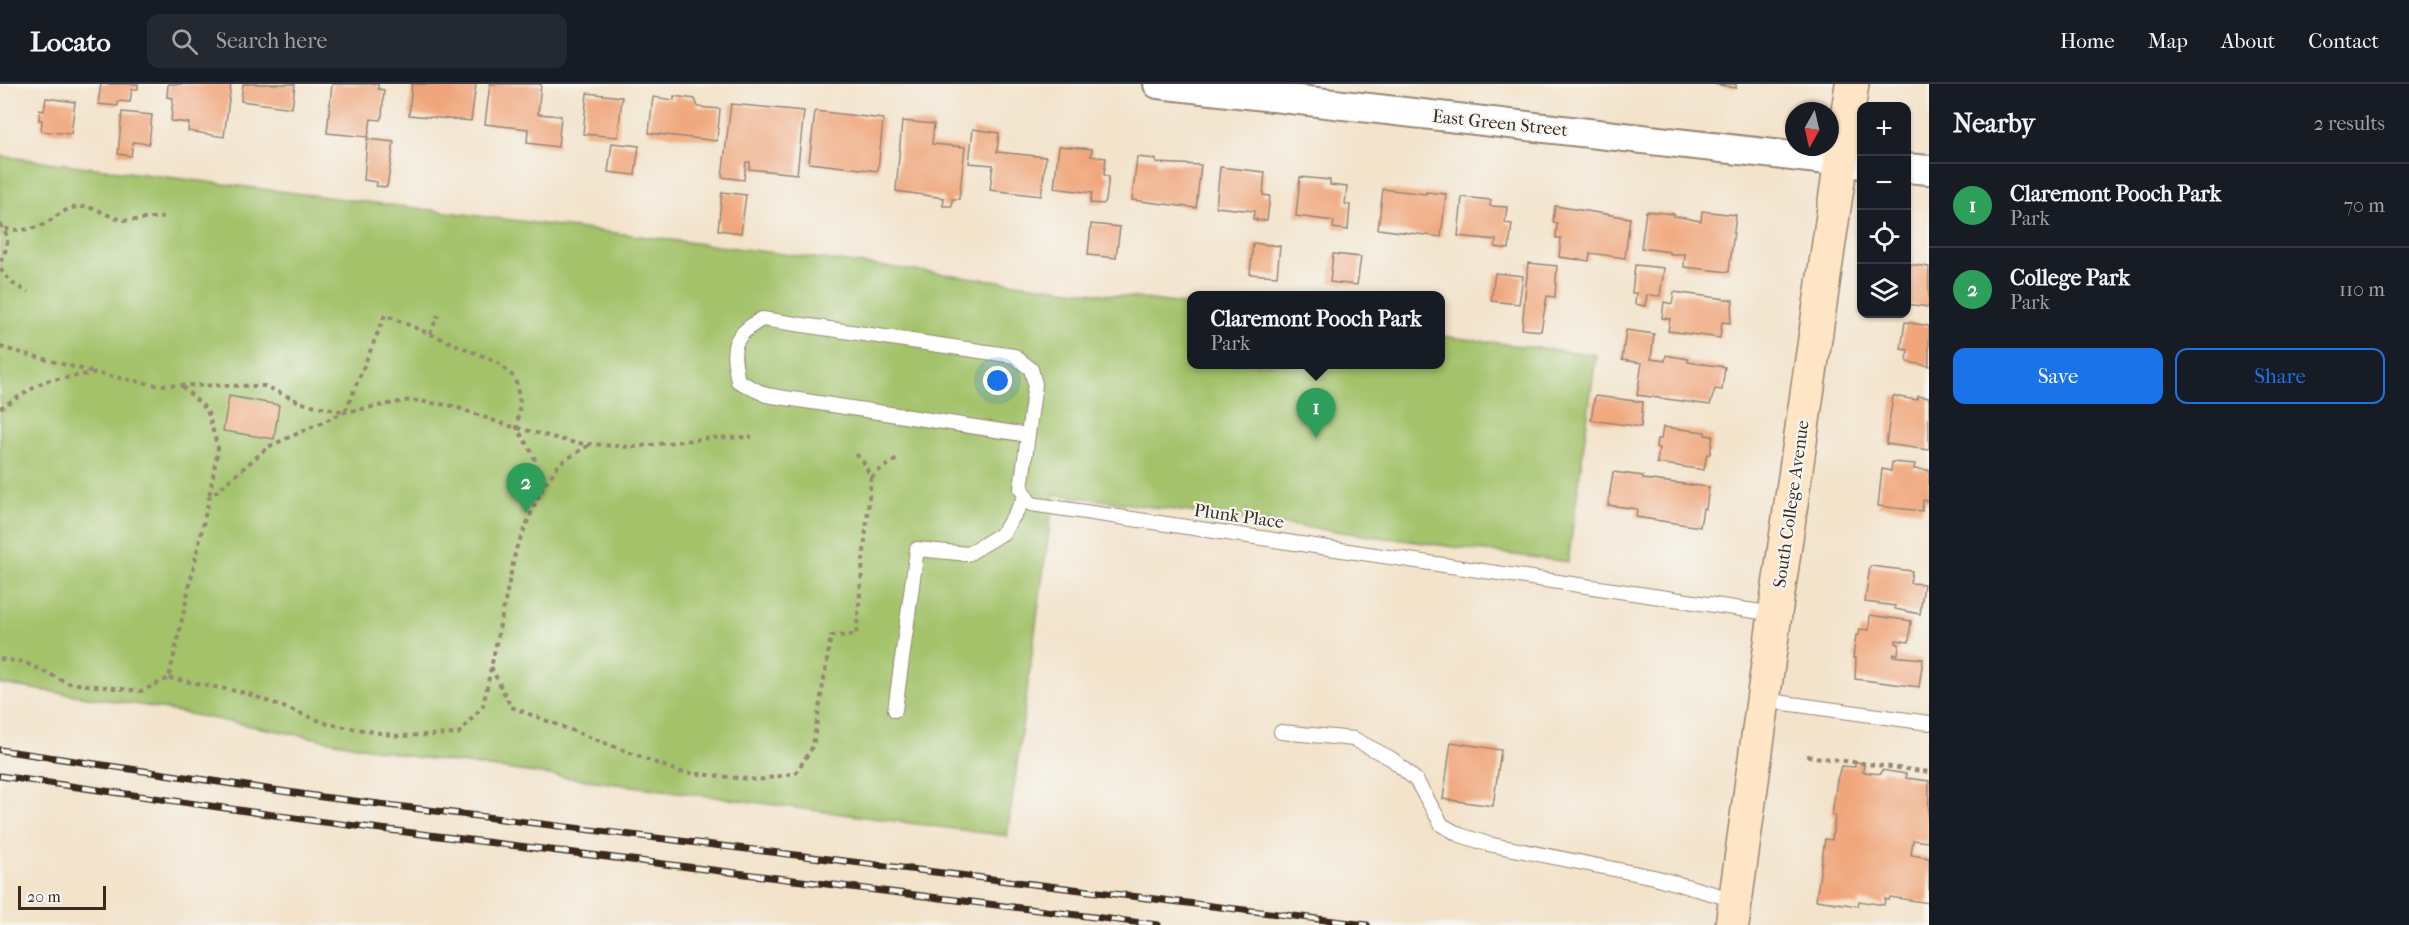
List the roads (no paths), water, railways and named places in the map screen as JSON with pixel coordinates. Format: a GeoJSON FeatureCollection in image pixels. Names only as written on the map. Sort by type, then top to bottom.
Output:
{"type":"FeatureCollection","features":[{"type":"Feature","properties":{"kind":"street","name":"East Green Street"},"geometry":{"type":"LineString","coordinates":[[1158,84],[1852,163]]}},
{"type":"Feature","properties":{"kind":"street","name":"South College Avenue"},"geometry":{"type":"LineString","coordinates":[[1734,912],[1774,614],[1852,163],[1852,84]]}},
{"type":"Feature","properties":{"kind":"street"},"geometry":{"type":"LineString","coordinates":[[1911,168],[1929,170]]}},
{"type":"Feature","properties":{"kind":"lane"},"geometry":{"type":"LineString","coordinates":[[895,710],[917,549],[968,554],[1003,532],[1026,496],[1021,489],[1035,384],[1031,369],[1014,356],[762,319],[742,330],[732,353],[738,381],[766,395],[1028,435]]}},
{"type":"Feature","properties":{"kind":"lane","name":"Plunk Place"},"geometry":{"type":"LineString","coordinates":[[1026,496],[1031,504],[1774,614]]}},
{"type":"Feature","properties":{"kind":"lane"},"geometry":{"type":"LineString","coordinates":[[1763,700],[1929,723]]}},
{"type":"Feature","properties":{"kind":"lane"},"geometry":{"type":"LineString","coordinates":[[1281,732],[1354,739],[1392,759],[1416,780],[1442,825],[1460,835],[1488,844],[1654,877],[1734,912]]}},
{"type":"Feature","properties":{"kind":"railway"},"geometry":{"type":"LineString","coordinates":[[0,750],[322,797],[1367,925]]}},
{"type":"Feature","properties":{"kind":"railway"},"geometry":{"type":"LineString","coordinates":[[0,776],[316,821],[1158,925]]}},
{"type":"Feature","properties":{"kind":"place","name":"Claremont Pooch Park"},"geometry":{"type":"Point","coordinates":[1316,438]}},
{"type":"Feature","properties":{"kind":"place","name":"College Park"},"geometry":{"type":"Point","coordinates":[526,513]}}]}
